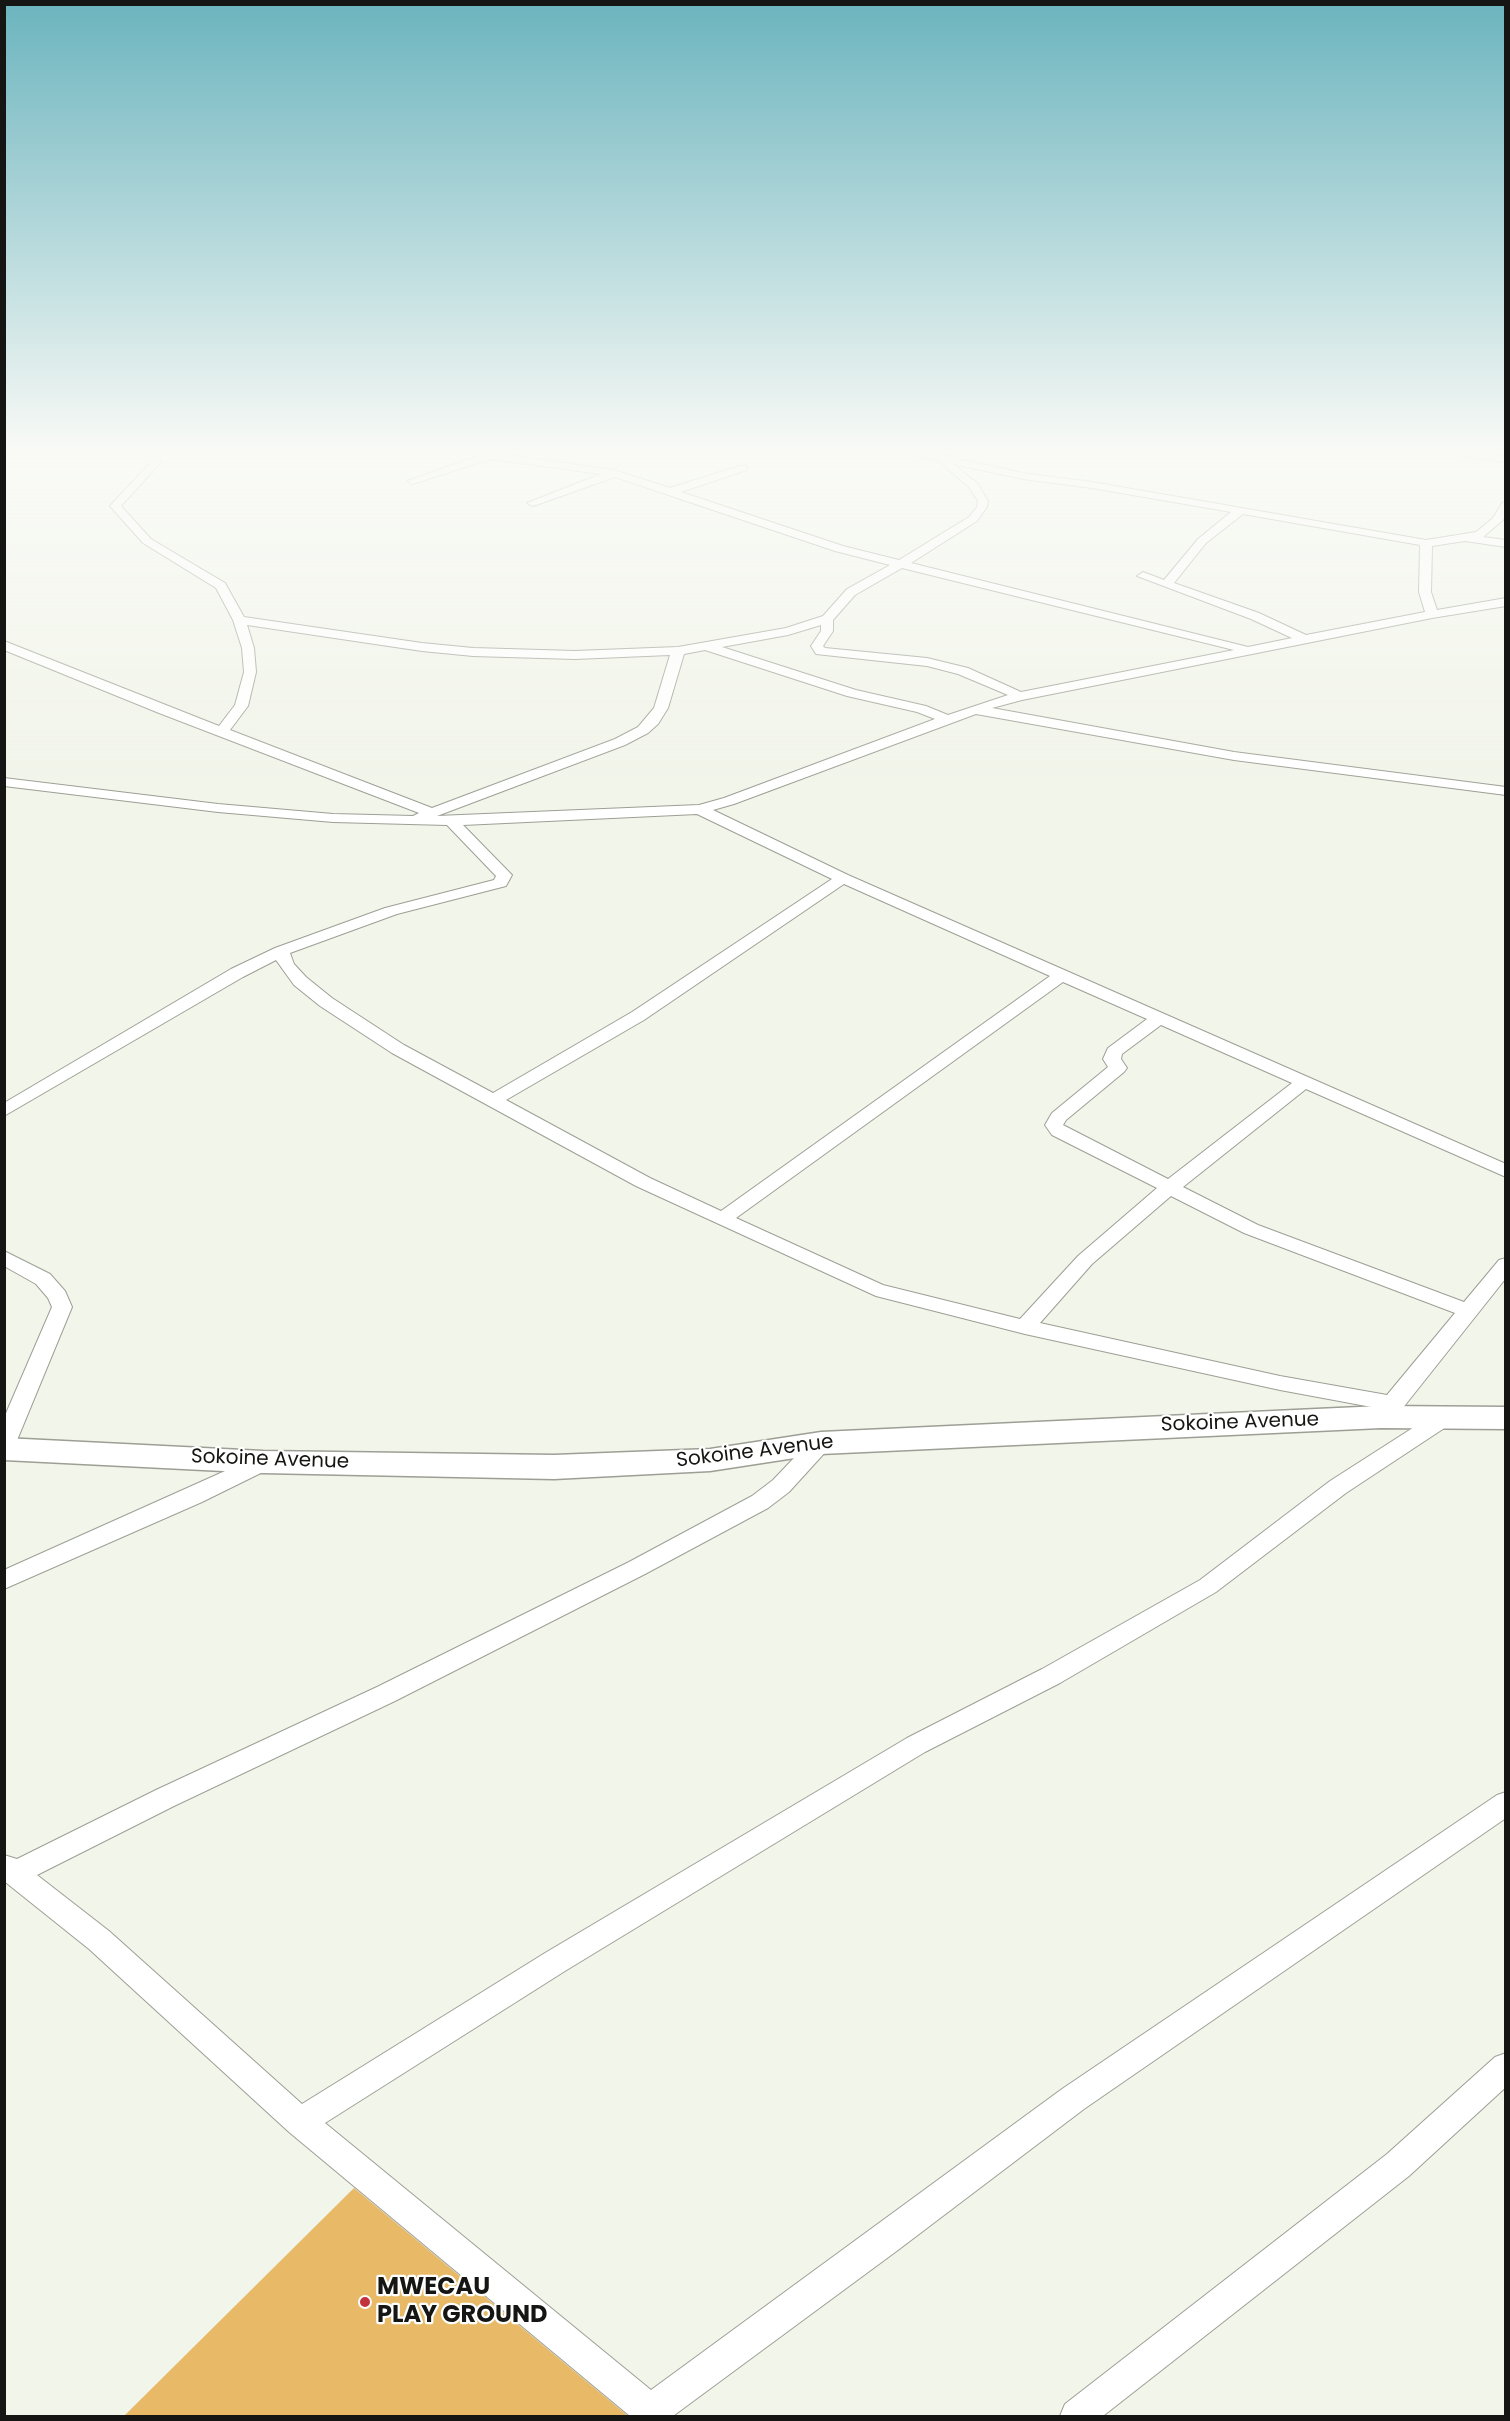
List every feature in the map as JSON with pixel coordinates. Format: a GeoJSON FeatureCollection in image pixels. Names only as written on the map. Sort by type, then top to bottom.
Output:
{"type":"FeatureCollection","features":[{"type":"Feature","properties":{"kind":"street"},"geometry":{"type":"LineString","coordinates":[[188,566],[220,586],[239,620],[248,648],[250,672],[242,706],[222,731]]}},
{"type":"Feature","properties":{"kind":"street"},"geometry":{"type":"LineString","coordinates":[[239,620],[361,640],[473,652],[575,655],[678,651],[788,632],[827,619],[851,592],[897,566]]}},
{"type":"Feature","properties":{"kind":"street"},"geometry":{"type":"LineString","coordinates":[[909,566],[1248,650]]}},
{"type":"Feature","properties":{"kind":"street"},"geometry":{"type":"LineString","coordinates":[[1167,584],[1181,566]]}},
{"type":"Feature","properties":{"kind":"street"},"geometry":{"type":"LineString","coordinates":[[1426,566],[1425,592],[1432,614]]}},
{"type":"Feature","properties":{"kind":"street"},"geometry":{"type":"LineString","coordinates":[[1143,576],[1255,616],[1306,640]]}},
{"type":"Feature","properties":{"kind":"street"},"geometry":{"type":"LineString","coordinates":[[4,782],[218,808],[333,818],[423,816],[451,821],[699,808],[737,798],[947,719],[1020,696],[1432,614],[1506,602]]}},
{"type":"Feature","properties":{"kind":"street"},"geometry":{"type":"LineString","coordinates":[[827,619],[827,631],[817,646],[821,651],[927,662],[963,671],[1020,696]]}},
{"type":"Feature","properties":{"kind":"street"},"geometry":{"type":"LineString","coordinates":[[4,645],[222,731],[423,816],[620,742],[642,730],[653,721],[662,708],[678,651]]}},
{"type":"Feature","properties":{"kind":"street"},"geometry":{"type":"LineString","coordinates":[[706,647],[852,693],[921,709],[947,719]]}},
{"type":"Feature","properties":{"kind":"street"},"geometry":{"type":"LineString","coordinates":[[975,709],[1234,756],[1506,791]]}},
{"type":"Feature","properties":{"kind":"street"},"geometry":{"type":"LineString","coordinates":[[699,808],[843,878],[1161,1017],[1303,1083],[1506,1172]]}},
{"type":"Feature","properties":{"kind":"street"},"geometry":{"type":"LineString","coordinates":[[4,1111],[228,978],[281,951],[391,911],[501,883],[504,875],[451,821]]}},
{"type":"Feature","properties":{"kind":"street"},"geometry":{"type":"LineString","coordinates":[[494,1100],[638,1016],[843,878]]}},
{"type":"Feature","properties":{"kind":"street"},"geometry":{"type":"LineString","coordinates":[[281,951],[286,964],[300,981],[326,1002],[398,1049],[643,1182],[876,1290],[1025,1327],[1280,1383],[1388,1411],[1506,1264]]}},
{"type":"Feature","properties":{"kind":"street"},"geometry":{"type":"LineString","coordinates":[[722,1219],[1063,974]]}},
{"type":"Feature","properties":{"kind":"street"},"geometry":{"type":"LineString","coordinates":[[1161,1017],[1114,1052],[1112,1059],[1118,1068],[1114,1073],[1058,1117],[1054,1125],[1066,1137],[1251,1229],[1466,1311]]}},
{"type":"Feature","properties":{"kind":"street"},"geometry":{"type":"LineString","coordinates":[[1025,1327],[1085,1260],[1169,1188],[1303,1083]]}},
{"type":"Feature","properties":{"kind":"street"},"geometry":{"type":"LineString","coordinates":[[4,1257],[43,1279],[58,1296],[62,1307],[4,1447]]}},
{"type":"Feature","properties":{"kind":"street","name":"Sokoine Avenue"},"geometry":{"type":"LineString","coordinates":[[4,1447],[263,1462],[425,1466],[635,1465],[710,1460],[821,1443],[1388,1411],[1444,1418],[1506,1418]]}},
{"type":"Feature","properties":{"kind":"street"},"geometry":{"type":"LineString","coordinates":[[300,2122],[555,1962],[794,1817],[916,1745],[1051,1676],[1208,1586],[1338,1487],[1444,1418]]}},
{"type":"Feature","properties":{"kind":"street"},"geometry":{"type":"LineString","coordinates":[[821,1443],[781,1486],[760,1502],[657,1557],[386,1694],[10,1869],[99,1940],[300,2122],[653,2414],[1073,2099],[1506,1803]]}},
{"type":"Feature","properties":{"kind":"street"},"geometry":{"type":"LineString","coordinates":[[4,1580],[194,1496],[263,1462]]}},
{"type":"Feature","properties":{"kind":"street"},"geometry":{"type":"LineString","coordinates":[[1077,2416],[1398,2165],[1506,2067]]}},
{"type":"Feature","properties":{"kind":"shaded area","name":"MWECAU PLAY GROUND"},"geometry":{"type":"Polygon","coordinates":[[[354,2188],[628,2416],[124,2416],[354,2188]]]}},
{"type":"Feature","properties":{"kind":"place","name":"MWECAU PLAY GROUND"},"geometry":{"type":"Point","coordinates":[365,2302]}}]}
